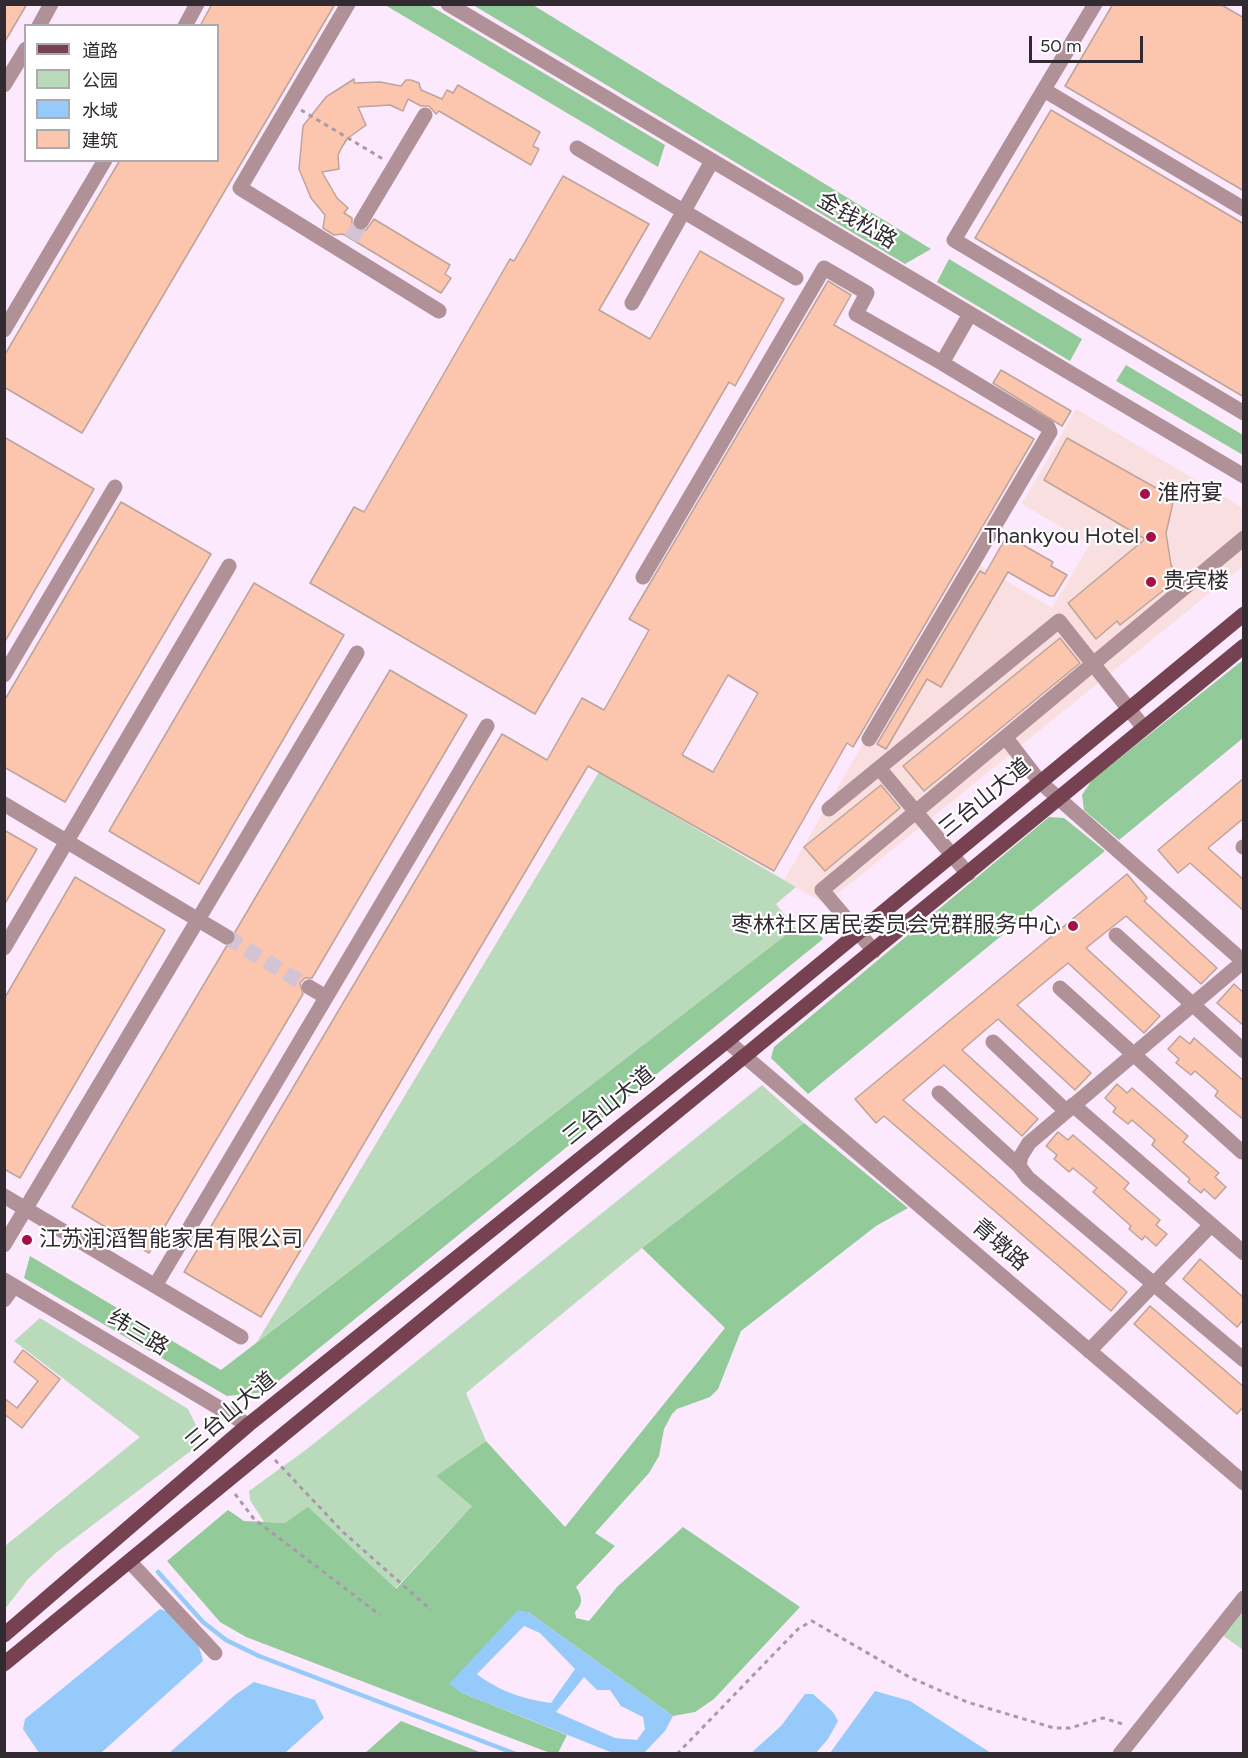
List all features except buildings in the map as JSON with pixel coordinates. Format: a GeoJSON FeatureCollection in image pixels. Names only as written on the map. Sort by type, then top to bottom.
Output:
{"type":"FeatureCollection","features":[{"type":"Feature","properties":{"kind":"main road","name":"三台山大道"},"geometry":{"type":"LineString","coordinates":[[4,1635],[248,1425],[727,1041],[1244,614]]}},
{"type":"Feature","properties":{"kind":"main road","name":"三台山大道"},"geometry":{"type":"LineString","coordinates":[[4,1664],[1244,646]]}},
{"type":"Feature","properties":{"kind":"street"},"geometry":{"type":"LineString","coordinates":[[40,24],[51,4]]}},
{"type":"Feature","properties":{"kind":"street"},"geometry":{"type":"LineString","coordinates":[[348,4],[240,188],[347,246],[439,311]]}},
{"type":"Feature","properties":{"kind":"street","name":"金钱松路"},"geometry":{"type":"LineString","coordinates":[[448,4],[1244,476]]}},
{"type":"Feature","properties":{"kind":"street"},"geometry":{"type":"LineString","coordinates":[[1095,4],[954,240],[1244,413]]}},
{"type":"Feature","properties":{"kind":"street"},"geometry":{"type":"LineString","coordinates":[[185,24],[191,7]]}},
{"type":"Feature","properties":{"kind":"street"},"geometry":{"type":"LineString","coordinates":[[4,85],[24,55]]}},
{"type":"Feature","properties":{"kind":"street"},"geometry":{"type":"LineString","coordinates":[[1044,90],[1244,209]]}},
{"type":"Feature","properties":{"kind":"street"},"geometry":{"type":"LineString","coordinates":[[361,222],[425,116]]}},
{"type":"Feature","properties":{"kind":"street"},"geometry":{"type":"LineString","coordinates":[[577,148],[796,278]]}},
{"type":"Feature","properties":{"kind":"street"},"geometry":{"type":"LineString","coordinates":[[632,303],[712,161]]}},
{"type":"Feature","properties":{"kind":"street"},"geometry":{"type":"LineString","coordinates":[[6,326],[104,162]]}},
{"type":"Feature","properties":{"kind":"street"},"geometry":{"type":"LineString","coordinates":[[643,576],[824,268],[867,293],[856,314],[1048,427],[1050,432],[869,739]]}},
{"type":"Feature","properties":{"kind":"street"},"geometry":{"type":"LineString","coordinates":[[942,363],[970,314]]}},
{"type":"Feature","properties":{"kind":"street"},"geometry":{"type":"LineString","coordinates":[[4,675],[115,488]]}},
{"type":"Feature","properties":{"kind":"street"},"geometry":{"type":"LineString","coordinates":[[874,951],[822,890],[1244,538]]}},
{"type":"Feature","properties":{"kind":"street"},"geometry":{"type":"LineString","coordinates":[[4,948],[229,566]]}},
{"type":"Feature","properties":{"kind":"street"},"geometry":{"type":"LineString","coordinates":[[828,809],[1059,621],[1144,728]]}},
{"type":"Feature","properties":{"kind":"street"},"geometry":{"type":"LineString","coordinates":[[4,1245],[27,1210],[357,653]]}},
{"type":"Feature","properties":{"kind":"street"},"geometry":{"type":"LineString","coordinates":[[155,1286],[486,726]]}},
{"type":"Feature","properties":{"kind":"street"},"geometry":{"type":"LineString","coordinates":[[1006,738],[1040,782],[1243,961],[1029,1143],[1021,1156],[1019,1166]]}},
{"type":"Feature","properties":{"kind":"street"},"geometry":{"type":"LineString","coordinates":[[879,768],[968,874]]}},
{"type":"Feature","properties":{"kind":"street"},"geometry":{"type":"LineString","coordinates":[[4,804],[227,937]]}},
{"type":"Feature","properties":{"kind":"street"},"geometry":{"type":"LineString","coordinates":[[1116,935],[1244,1051]]}},
{"type":"Feature","properties":{"kind":"street"},"geometry":{"type":"LineString","coordinates":[[309,987],[326,997]]}},
{"type":"Feature","properties":{"kind":"street"},"geometry":{"type":"LineString","coordinates":[[1060,988],[1242,1152]]}},
{"type":"Feature","properties":{"kind":"street","name":"青墩路"},"geometry":{"type":"LineString","coordinates":[[727,1041],[1244,1483]]}},
{"type":"Feature","properties":{"kind":"street"},"geometry":{"type":"LineString","coordinates":[[993,1042],[1244,1253]]}},
{"type":"Feature","properties":{"kind":"street"},"geometry":{"type":"LineString","coordinates":[[939,1093],[1019,1166],[1028,1178],[1244,1360]]}},
{"type":"Feature","properties":{"kind":"street"},"geometry":{"type":"LineString","coordinates":[[4,1196],[241,1336]]}},
{"type":"Feature","properties":{"kind":"street"},"geometry":{"type":"LineString","coordinates":[[1089,1351],[1210,1225]]}},
{"type":"Feature","properties":{"kind":"street"},"geometry":{"type":"LineString","coordinates":[[4,1300],[9,1283]]}},
{"type":"Feature","properties":{"kind":"street","name":"纬三路"},"geometry":{"type":"LineString","coordinates":[[9,1283],[248,1425]]}},
{"type":"Feature","properties":{"kind":"street"},"geometry":{"type":"LineString","coordinates":[[130,1562],[215,1653]]}},
{"type":"Feature","properties":{"kind":"street"},"geometry":{"type":"LineString","coordinates":[[1120,1754],[1244,1598]]}},
{"type":"Feature","properties":{"kind":"path"},"geometry":{"type":"LineString","coordinates":[[291,103],[394,167]]}},
{"type":"Feature","properties":{"kind":"path"},"geometry":{"type":"LineString","coordinates":[[266,1451],[344,1532],[431,1610]]}},
{"type":"Feature","properties":{"kind":"path"},"geometry":{"type":"LineString","coordinates":[[227,1483],[254,1519],[380,1615]]}},
{"type":"Feature","properties":{"kind":"path"},"geometry":{"type":"LineString","coordinates":[[677,1754],[798,1629],[812,1621],[911,1678],[967,1702],[1054,1728],[1070,1728],[1103,1718],[1138,1730]]}},
{"type":"Feature","properties":{"kind":"shaded area"},"geometry":{"type":"Polygon","coordinates":[[[1076,409],[1243,508],[1243,566],[825,904],[784,880],[970,559],[1052,608],[1090,544],[1022,504],[1076,409]]]}},
{"type":"Feature","properties":{"kind":"green space"},"geometry":{"type":"Polygon","coordinates":[[[385,5],[429,5],[665,145],[658,167],[385,5]]]}},
{"type":"Feature","properties":{"kind":"green space"},"geometry":{"type":"Polygon","coordinates":[[[473,5],[533,5],[931,249],[905,264],[473,5]]]}},
{"type":"Feature","properties":{"kind":"green space"},"geometry":{"type":"Polygon","coordinates":[[[949,259],[1082,339],[1070,361],[937,282],[949,259]]]}},
{"type":"Feature","properties":{"kind":"green space"},"geometry":{"type":"Polygon","coordinates":[[[1126,365],[1243,435],[1243,455],[1116,381],[1126,365]]]}},
{"type":"Feature","properties":{"kind":"green space"},"geometry":{"type":"Polygon","coordinates":[[[1243,660],[1243,738],[1119,840],[1084,810],[1082,795],[1092,780],[1243,660]]]}},
{"type":"Feature","properties":{"kind":"green space"},"geometry":{"type":"Polygon","coordinates":[[[599,772],[796,887],[776,904],[795,928],[257,1342],[599,772]]]}},
{"type":"Feature","properties":{"kind":"green space"},"geometry":{"type":"Polygon","coordinates":[[[1049,817],[1064,818],[1105,851],[808,1094],[771,1058],[774,1047],[1049,817]]]}},
{"type":"Feature","properties":{"kind":"green space"},"geometry":{"type":"Polygon","coordinates":[[[795,928],[804,936],[816,928],[823,939],[265,1392],[227,1396],[24,1278],[30,1256],[221,1370],[795,928]]]}},
{"type":"Feature","properties":{"kind":"green space"},"geometry":{"type":"Polygon","coordinates":[[[762,1085],[804,1123],[642,1248],[466,1393],[486,1441],[436,1476],[473,1505],[395,1589],[308,1508],[285,1523],[264,1522],[250,1500],[249,1491],[307,1449],[762,1085]]]}},
{"type":"Feature","properties":{"kind":"green space"},"geometry":{"type":"Polygon","coordinates":[[[804,1123],[908,1208],[876,1226],[741,1331],[718,1389],[710,1397],[677,1409],[672,1414],[664,1429],[659,1456],[649,1473],[595,1533],[615,1546],[576,1587],[581,1600],[575,1612],[576,1618],[589,1621],[617,1587],[683,1527],[800,1607],[714,1699],[695,1712],[673,1716],[528,1612],[460,1692],[567,1735],[558,1753],[550,1753],[246,1637],[220,1622],[167,1561],[228,1510],[244,1521],[285,1523],[308,1507],[396,1589],[472,1506],[436,1476],[486,1441],[565,1527],[725,1328],[642,1248],[804,1123]]]}},
{"type":"Feature","properties":{"kind":"green space"},"geometry":{"type":"Polygon","coordinates":[[[40,1318],[188,1409],[201,1435],[192,1450],[57,1552],[28,1579],[5,1609],[5,1546],[140,1437],[14,1341],[40,1318]]]}},
{"type":"Feature","properties":{"kind":"green space"},"geometry":{"type":"Polygon","coordinates":[[[1243,1607],[1243,1650],[1221,1634],[1243,1607]]]}},
{"type":"Feature","properties":{"kind":"green space"},"geometry":{"type":"Polygon","coordinates":[[[401,1721],[482,1753],[365,1753],[401,1721]]]}},
{"type":"Feature","properties":{"kind":"water"},"geometry":{"type":"Polygon","coordinates":[[[160,1609],[182,1622],[188,1629],[198,1644],[203,1661],[101,1753],[39,1753],[23,1729],[25,1719],[160,1609]]]}},
{"type":"Feature","properties":{"kind":"water"},"geometry":{"type":"Polygon","coordinates":[[[518,1610],[528,1612],[673,1716],[665,1731],[645,1752],[613,1753],[460,1692],[449,1684],[518,1610]],[[524,1626],[477,1674],[493,1685],[512,1693],[551,1703],[575,1669],[540,1633],[524,1626]],[[584,1677],[556,1712],[615,1738],[637,1740],[645,1729],[643,1717],[621,1706],[610,1690],[597,1690],[584,1677]]]}},
{"type":"Feature","properties":{"kind":"water"},"geometry":{"type":"Polygon","coordinates":[[[254,1682],[315,1700],[324,1718],[285,1753],[169,1753],[235,1695],[254,1682]]]}},
{"type":"Feature","properties":{"kind":"water"},"geometry":{"type":"Polygon","coordinates":[[[875,1691],[910,1701],[991,1753],[830,1753],[875,1691]]]}},
{"type":"Feature","properties":{"kind":"water"},"geometry":{"type":"Polygon","coordinates":[[[805,1694],[813,1694],[833,1712],[838,1721],[828,1739],[816,1753],[751,1753],[781,1726],[805,1694]]]}},
{"type":"Feature","properties":{"kind":"waterway"},"geometry":{"type":"LineString","coordinates":[[158,1572],[203,1622],[226,1640],[259,1656],[516,1754]]}},
{"type":"Feature","properties":{"kind":"tunnel"},"geometry":{"type":"LineString","coordinates":[[351,239],[361,222]]}},
{"type":"Feature","properties":{"kind":"tunnel"},"geometry":{"type":"LineString","coordinates":[[227,937],[309,987]]}},
{"type":"Feature","properties":{"kind":"place","name":"淮府宴"},"geometry":{"type":"Point","coordinates":[1145,494]}},
{"type":"Feature","properties":{"kind":"place","name":"Thankyou Hotel"},"geometry":{"type":"Point","coordinates":[1151,537]}},
{"type":"Feature","properties":{"kind":"place","name":"贵宾楼"},"geometry":{"type":"Point","coordinates":[1151,582]}},
{"type":"Feature","properties":{"kind":"place","name":"枣林社区居民委员会党群服务中心"},"geometry":{"type":"Point","coordinates":[1073,926]}},
{"type":"Feature","properties":{"kind":"place","name":"江苏润滔智能家居有限公司"},"geometry":{"type":"Point","coordinates":[27,1240]}}]}
